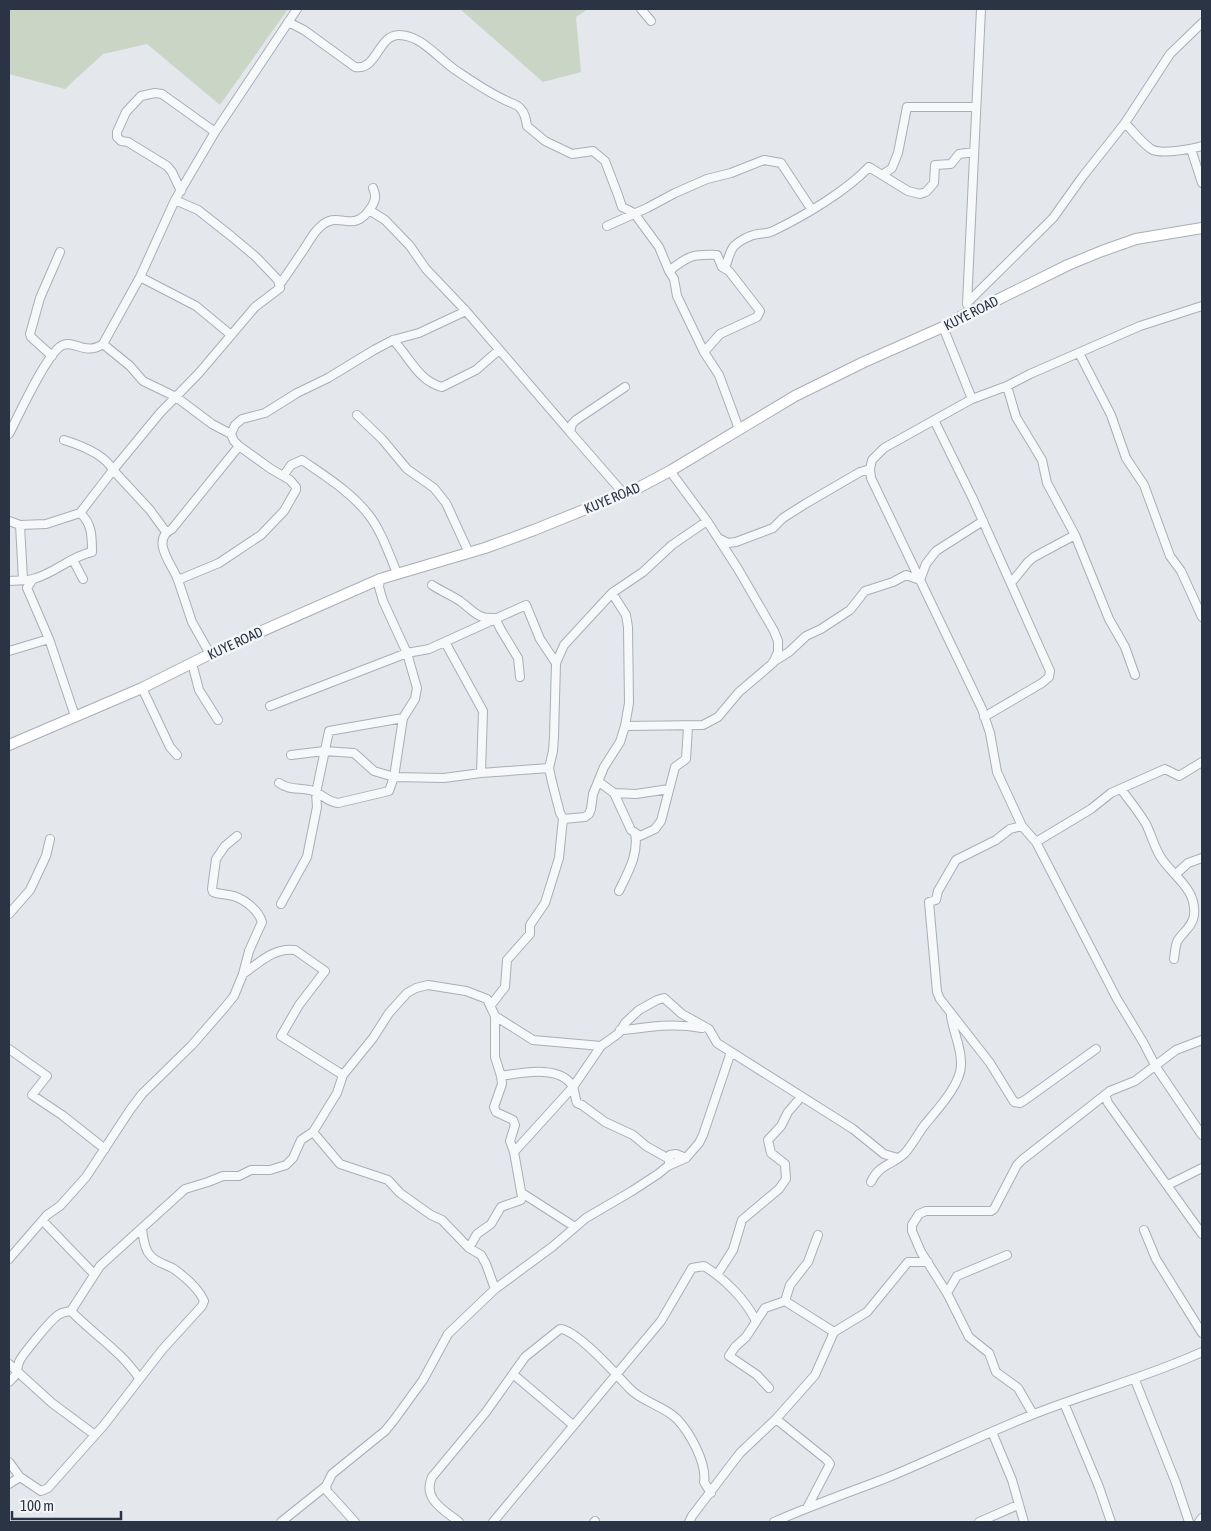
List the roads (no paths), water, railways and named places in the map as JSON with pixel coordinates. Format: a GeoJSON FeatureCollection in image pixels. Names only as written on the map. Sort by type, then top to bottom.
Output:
{"type":"FeatureCollection","features":[{"type":"Feature","properties":{"kind":"street"},"geometry":{"type":"LineString","coordinates":[[9,434],[41,372],[63,344],[90,349],[103,344],[140,277],[175,200],[215,132],[296,9]]}},
{"type":"Feature","properties":{"kind":"street"},"geometry":{"type":"LineString","coordinates":[[642,9],[651,21]]}},
{"type":"Feature","properties":{"kind":"street"},"geometry":{"type":"LineString","coordinates":[[967,308],[982,9]]}},
{"type":"Feature","properties":{"kind":"street"},"geometry":{"type":"LineString","coordinates":[[288,22],[304,30],[355,67],[360,68],[366,66],[372,60],[390,37],[401,35],[411,37],[428,47],[443,61],[488,93],[519,106],[526,119],[527,126],[545,141],[572,154],[592,151],[605,162],[622,207],[634,213],[659,247],[674,279],[677,296],[704,352],[719,375],[740,429]]}},
{"type":"Feature","properties":{"kind":"street"},"geometry":{"type":"LineString","coordinates":[[967,308],[1053,218],[1125,123],[1170,54],[1202,23]]}},
{"type":"Feature","properties":{"kind":"street"},"geometry":{"type":"LineString","coordinates":[[181,191],[167,166],[117,137],[117,132],[126,112],[141,96],[146,94],[162,94],[215,132]]}},
{"type":"Feature","properties":{"kind":"street"},"geometry":{"type":"LineString","coordinates":[[882,175],[892,168],[898,153],[906,107],[976,107]]}},
{"type":"Feature","properties":{"kind":"street"},"geometry":{"type":"LineString","coordinates":[[1125,123],[1151,149],[1157,151],[1191,149],[1202,146]]}},
{"type":"Feature","properties":{"kind":"street"},"geometry":{"type":"LineString","coordinates":[[1191,149],[1202,183]]}},
{"type":"Feature","properties":{"kind":"street"},"geometry":{"type":"LineString","coordinates":[[725,268],[730,252],[742,240],[754,235],[768,233],[812,210],[845,188],[869,167],[908,191],[920,194],[926,192],[934,183],[935,165],[951,164],[960,154],[974,152]]}},
{"type":"Feature","properties":{"kind":"street"},"geometry":{"type":"LineString","coordinates":[[607,226],[707,179],[730,173],[764,160],[780,163],[812,210]]}},
{"type":"Feature","properties":{"kind":"street"},"geometry":{"type":"LineString","coordinates":[[9,520],[20,525],[46,524],[80,513],[144,432],[256,307],[280,288],[280,284],[318,228],[326,221],[334,219],[349,222],[359,220],[376,199],[376,193],[373,188]]}},
{"type":"Feature","properties":{"kind":"street"},"geometry":{"type":"LineString","coordinates":[[175,200],[198,210],[231,236],[256,257],[280,284]]}},
{"type":"Feature","properties":{"kind":"street"},"geometry":{"type":"LineString","coordinates":[[369,210],[385,220],[410,246],[426,269],[466,310],[624,494]]}},
{"type":"Feature","properties":{"kind":"street","name":"KUYE ROAD"},"geometry":{"type":"LineString","coordinates":[[9,745],[142,688],[210,654],[380,579],[469,553],[534,530],[624,494],[670,471],[795,396],[864,362],[943,328],[967,308],[1102,251],[1136,239],[1202,228]]}},
{"type":"Feature","properties":{"kind":"street"},"geometry":{"type":"LineString","coordinates":[[52,356],[30,334],[40,298],[60,252]]}},
{"type":"Feature","properties":{"kind":"street"},"geometry":{"type":"LineString","coordinates":[[669,271],[687,257],[717,255],[722,267],[725,268],[758,306],[760,314],[757,317],[720,334],[704,352]]}},
{"type":"Feature","properties":{"kind":"street"},"geometry":{"type":"LineString","coordinates":[[140,277],[196,306],[232,336]]}},
{"type":"Feature","properties":{"kind":"street"},"geometry":{"type":"LineString","coordinates":[[1202,306],[1140,326],[1007,386],[972,399],[884,448],[872,460],[870,469],[871,478],[982,709],[990,733],[997,772],[1022,826],[1036,842],[1117,999],[1156,1067],[1202,1135]]}},
{"type":"Feature","properties":{"kind":"street"},"geometry":{"type":"LineString","coordinates":[[231,434],[235,425],[242,419],[265,413],[393,340],[419,333],[466,310]]}},
{"type":"Feature","properties":{"kind":"street"},"geometry":{"type":"LineString","coordinates":[[943,328],[972,399]]}},
{"type":"Feature","properties":{"kind":"street"},"geometry":{"type":"LineString","coordinates":[[393,340],[420,374],[432,384],[442,387],[476,370],[499,350]]}},
{"type":"Feature","properties":{"kind":"street"},"geometry":{"type":"LineString","coordinates":[[103,344],[130,366],[143,381],[176,397],[212,424],[231,434],[234,441],[240,446],[271,469],[293,482],[296,490],[284,511],[266,531],[227,558],[178,580]]}},
{"type":"Feature","properties":{"kind":"street"},"geometry":{"type":"LineString","coordinates":[[1079,353],[1111,416],[1126,458],[1144,485],[1170,556],[1181,570],[1202,617]]}},
{"type":"Feature","properties":{"kind":"street"},"geometry":{"type":"LineString","coordinates":[[1007,386],[1016,417],[1042,460],[1053,496],[1076,535],[1109,619],[1125,647],[1135,675]]}},
{"type":"Feature","properties":{"kind":"street"},"geometry":{"type":"LineString","coordinates":[[570,432],[572,424],[576,420],[626,387]]}},
{"type":"Feature","properties":{"kind":"street"},"geometry":{"type":"LineString","coordinates":[[358,415],[382,439],[407,469],[434,488],[446,503],[469,553]]}},
{"type":"Feature","properties":{"kind":"street"},"geometry":{"type":"LineString","coordinates":[[934,420],[983,521],[1050,671],[1049,677],[1042,684],[984,717]]}},
{"type":"Feature","properties":{"kind":"street"},"geometry":{"type":"LineString","coordinates":[[64,440],[82,446],[110,465],[150,510],[166,532]]}},
{"type":"Feature","properties":{"kind":"street"},"geometry":{"type":"LineString","coordinates":[[210,654],[190,617],[162,540],[166,532],[172,529],[240,446]]}},
{"type":"Feature","properties":{"kind":"street"},"geometry":{"type":"LineString","coordinates":[[284,476],[291,465],[302,460],[331,480],[368,513],[397,573]]}},
{"type":"Feature","properties":{"kind":"street"},"geometry":{"type":"LineString","coordinates":[[716,537],[728,542],[736,542],[773,528],[805,504],[860,472],[870,469]]}},
{"type":"Feature","properties":{"kind":"street"},"geometry":{"type":"LineString","coordinates":[[670,471],[707,521],[738,569],[774,631],[778,641],[778,652],[773,662]]}},
{"type":"Feature","properties":{"kind":"street"},"geometry":{"type":"LineString","coordinates":[[9,581],[33,579],[92,552],[90,525],[80,513]]}},
{"type":"Feature","properties":{"kind":"street"},"geometry":{"type":"LineString","coordinates":[[491,1005],[505,987],[507,960],[530,934],[530,925],[545,903],[559,858],[563,819],[549,768],[554,744],[556,663],[564,645],[612,593],[642,572],[672,545],[707,521]]}},
{"type":"Feature","properties":{"kind":"street"},"geometry":{"type":"LineString","coordinates":[[920,580],[930,557],[936,551],[983,521]]}},
{"type":"Feature","properties":{"kind":"street"},"geometry":{"type":"LineString","coordinates":[[20,525],[23,580]]}},
{"type":"Feature","properties":{"kind":"street"},"geometry":{"type":"LineString","coordinates":[[1011,583],[1034,557],[1076,535]]}},
{"type":"Feature","properties":{"kind":"street"},"geometry":{"type":"LineString","coordinates":[[72,560],[83,579]]}},
{"type":"Feature","properties":{"kind":"street"},"geometry":{"type":"LineString","coordinates":[[625,726],[688,726],[703,725],[712,721],[739,692],[773,662],[789,652],[806,636],[821,629],[850,610],[865,590],[884,585],[906,575],[920,580]]}},
{"type":"Feature","properties":{"kind":"street"},"geometry":{"type":"LineString","coordinates":[[33,579],[27,588],[48,639],[75,716]]}},
{"type":"Feature","properties":{"kind":"street"},"geometry":{"type":"LineString","coordinates":[[279,783],[286,788],[316,793],[332,802],[338,803],[389,790],[394,776],[403,718],[415,699],[417,688],[408,653],[383,601],[379,587],[380,579]]}},
{"type":"Feature","properties":{"kind":"street"},"geometry":{"type":"LineString","coordinates":[[432,585],[461,602],[477,615],[495,618]]}},
{"type":"Feature","properties":{"kind":"street"},"geometry":{"type":"LineString","coordinates":[[563,819],[585,817],[589,814],[592,808],[593,794],[604,767],[620,742],[625,726],[629,703],[628,627],[626,615],[612,593]]}},
{"type":"Feature","properties":{"kind":"street"},"geometry":{"type":"LineString","coordinates":[[270,706],[408,653],[429,649],[526,605],[540,639],[556,663]]}},
{"type":"Feature","properties":{"kind":"street"},"geometry":{"type":"LineString","coordinates":[[495,618],[518,658],[520,677]]}},
{"type":"Feature","properties":{"kind":"street"},"geometry":{"type":"LineString","coordinates":[[9,651],[48,639]]}},
{"type":"Feature","properties":{"kind":"street"},"geometry":{"type":"LineString","coordinates":[[445,642],[483,711],[481,773]]}},
{"type":"Feature","properties":{"kind":"street"},"geometry":{"type":"LineString","coordinates":[[192,663],[199,690],[218,720]]}},
{"type":"Feature","properties":{"kind":"street"},"geometry":{"type":"LineString","coordinates":[[142,688],[170,747],[177,755]]}},
{"type":"Feature","properties":{"kind":"street"},"geometry":{"type":"LineString","coordinates":[[281,904],[307,857],[317,807],[316,793],[329,731],[403,718]]}},
{"type":"Feature","properties":{"kind":"street"},"geometry":{"type":"LineString","coordinates":[[599,782],[614,793],[631,830],[640,836],[655,829],[661,822],[675,767],[686,759],[688,726]]}},
{"type":"Feature","properties":{"kind":"street"},"geometry":{"type":"LineString","coordinates":[[291,756],[324,751],[354,753],[374,771],[394,776],[444,778],[549,768]]}},
{"type":"Feature","properties":{"kind":"street"},"geometry":{"type":"LineString","coordinates":[[1036,842],[1091,808],[1111,793],[1144,777],[1164,769],[1179,776],[1202,762]]}},
{"type":"Feature","properties":{"kind":"street"},"geometry":{"type":"LineString","coordinates":[[1121,789],[1145,824],[1164,862],[1176,874],[1191,896],[1195,914],[1190,927],[1177,942],[1174,959]]}},
{"type":"Feature","properties":{"kind":"street"},"geometry":{"type":"LineString","coordinates":[[614,793],[636,794],[669,790]]}},
{"type":"Feature","properties":{"kind":"street"},"geometry":{"type":"LineString","coordinates":[[1022,826],[1010,829],[996,840],[956,860],[938,891],[936,900],[929,902],[937,992],[951,1014],[990,1063],[1014,1102],[1020,1103],[1025,1100],[1096,1049]]}},
{"type":"Feature","properties":{"kind":"street"},"geometry":{"type":"LineString","coordinates":[[619,891],[636,852],[635,833]]}},
{"type":"Feature","properties":{"kind":"street"},"geometry":{"type":"LineString","coordinates":[[9,1259],[47,1215],[60,1206],[86,1176],[142,1094],[192,1045],[234,996],[243,974],[249,950],[262,922],[254,909],[237,897],[213,892],[211,884],[216,859],[220,852],[237,836]]}},
{"type":"Feature","properties":{"kind":"street"},"geometry":{"type":"LineString","coordinates":[[9,914],[30,890],[46,856],[50,839]]}},
{"type":"Feature","properties":{"kind":"street"},"geometry":{"type":"LineString","coordinates":[[1176,874],[1188,863],[1202,858]]}},
{"type":"Feature","properties":{"kind":"street"},"geometry":{"type":"LineString","coordinates":[[243,974],[269,954],[291,949],[325,971],[299,1004],[281,1036],[343,1076]]}},
{"type":"Feature","properties":{"kind":"street"},"geometry":{"type":"LineString","coordinates":[[71,1311],[94,1274],[107,1259],[185,1189],[223,1176],[239,1176],[251,1170],[270,1170],[286,1165],[293,1158],[301,1140],[313,1132],[337,1093],[343,1076],[373,1038],[389,1013],[407,993],[428,985],[466,991],[487,999],[491,1005],[495,1016],[495,1058],[502,1084],[494,1107],[496,1112],[513,1120],[515,1125],[510,1141],[522,1193],[521,1200],[501,1207],[491,1224],[477,1234],[469,1248]]}},
{"type":"Feature","properties":{"kind":"street"},"geometry":{"type":"LineString","coordinates":[[514,1152],[573,1087],[601,1046],[639,1010],[664,998],[682,1014],[709,1029],[718,1043],[731,1052],[853,1129],[884,1154],[898,1158]]}},
{"type":"Feature","properties":{"kind":"street"},"geometry":{"type":"LineString","coordinates":[[871,1182],[874,1174],[882,1167],[905,1153],[947,1096],[958,1076],[961,1058],[951,1014]]}},
{"type":"Feature","properties":{"kind":"street"},"geometry":{"type":"LineString","coordinates":[[495,1016],[533,1040],[601,1046]]}},
{"type":"Feature","properties":{"kind":"street"},"geometry":{"type":"LineString","coordinates":[[620,1030],[688,1026],[709,1029]]}},
{"type":"Feature","properties":{"kind":"street"},"geometry":{"type":"LineString","coordinates":[[1033,1414],[1018,1388],[996,1372],[990,1353],[969,1337],[948,1293],[921,1252],[912,1231],[912,1225],[919,1214],[926,1211],[991,1211],[994,1209],[1017,1165],[1105,1096],[1156,1067],[1176,1050],[1202,1040]]}},
{"type":"Feature","properties":{"kind":"street"},"geometry":{"type":"LineString","coordinates":[[9,1049],[47,1076],[32,1095],[62,1115],[105,1149]]}},
{"type":"Feature","properties":{"kind":"street"},"geometry":{"type":"LineString","coordinates":[[281,1522],[326,1486],[332,1474],[385,1430],[423,1380],[448,1334],[495,1289],[552,1247],[586,1218],[658,1174],[669,1162],[686,1158],[700,1143],[703,1136],[731,1052]]}},
{"type":"Feature","properties":{"kind":"street"},"geometry":{"type":"LineString","coordinates":[[501,1076],[550,1072],[564,1078],[573,1087],[577,1103],[605,1122],[633,1135],[669,1162]]}},
{"type":"Feature","properties":{"kind":"street"},"geometry":{"type":"LineString","coordinates":[[1105,1096],[1108,1103],[1202,1234]]}},
{"type":"Feature","properties":{"kind":"street"},"geometry":{"type":"LineString","coordinates":[[717,1275],[733,1250],[742,1220],[779,1189],[786,1179],[785,1164],[771,1153],[768,1140],[801,1097]]}},
{"type":"Feature","properties":{"kind":"street"},"geometry":{"type":"LineString","coordinates":[[313,1132],[340,1164],[388,1180],[400,1193],[431,1215],[442,1220],[469,1248],[481,1255],[495,1289]]}},
{"type":"Feature","properties":{"kind":"street"},"geometry":{"type":"LineString","coordinates":[[1168,1185],[1202,1168]]}},
{"type":"Feature","properties":{"kind":"street"},"geometry":{"type":"LineString","coordinates":[[522,1193],[575,1227]]}},
{"type":"Feature","properties":{"kind":"street"},"geometry":{"type":"LineString","coordinates":[[43,1221],[94,1274]]}},
{"type":"Feature","properties":{"kind":"street"},"geometry":{"type":"LineString","coordinates":[[9,1462],[20,1477],[38,1489],[48,1488],[95,1436],[162,1350],[202,1306],[204,1301],[202,1295],[173,1269],[149,1255],[142,1228]]}},
{"type":"Feature","properties":{"kind":"street"},"geometry":{"type":"LineString","coordinates":[[1144,1230],[1156,1258],[1202,1333]]}},
{"type":"Feature","properties":{"kind":"street"},"geometry":{"type":"LineString","coordinates":[[785,1301],[790,1285],[808,1262],[818,1235]]}},
{"type":"Feature","properties":{"kind":"street"},"geometry":{"type":"LineString","coordinates":[[915,1262],[921,1252]]}},
{"type":"Feature","properties":{"kind":"street"},"geometry":{"type":"LineString","coordinates":[[948,1293],[957,1276],[1007,1255]]}},
{"type":"Feature","properties":{"kind":"street"},"geometry":{"type":"LineString","coordinates":[[689,1522],[740,1453],[776,1418],[814,1375],[834,1332],[867,1312],[908,1262],[928,1262]]}},
{"type":"Feature","properties":{"kind":"street"},"geometry":{"type":"LineString","coordinates":[[493,1522],[661,1321],[692,1268],[704,1266],[717,1275],[750,1308],[756,1321]]}},
{"type":"Feature","properties":{"kind":"street"},"geometry":{"type":"LineString","coordinates":[[750,1308],[765,1308],[785,1301]]}},
{"type":"Feature","properties":{"kind":"street"},"geometry":{"type":"LineString","coordinates":[[785,1301],[834,1332]]}},
{"type":"Feature","properties":{"kind":"street"},"geometry":{"type":"LineString","coordinates":[[765,1308],[746,1337],[734,1347],[729,1356],[756,1375],[769,1388]]}},
{"type":"Feature","properties":{"kind":"street"},"geometry":{"type":"LineString","coordinates":[[9,1382],[18,1373],[19,1362],[24,1354],[55,1317],[63,1312],[71,1311],[116,1350],[131,1365],[139,1378]]}},
{"type":"Feature","properties":{"kind":"street"},"geometry":{"type":"LineString","coordinates":[[459,1522],[435,1502],[429,1492],[428,1485],[432,1477],[486,1412],[531,1352],[560,1329],[569,1331],[617,1375],[631,1391],[676,1418],[690,1436],[705,1475],[704,1482],[711,1493]]}},
{"type":"Feature","properties":{"kind":"street"},"geometry":{"type":"LineString","coordinates":[[774,1522],[884,1479],[1033,1414],[1135,1380],[1202,1352]]}},
{"type":"Feature","properties":{"kind":"street"},"geometry":{"type":"LineString","coordinates":[[9,1364],[52,1403],[95,1436]]}},
{"type":"Feature","properties":{"kind":"street"},"geometry":{"type":"LineString","coordinates":[[513,1374],[573,1425]]}},
{"type":"Feature","properties":{"kind":"street"},"geometry":{"type":"LineString","coordinates":[[1135,1380],[1176,1482],[1189,1522]]}},
{"type":"Feature","properties":{"kind":"street"},"geometry":{"type":"LineString","coordinates":[[1064,1403],[1099,1487],[1109,1522]]}},
{"type":"Feature","properties":{"kind":"street"},"geometry":{"type":"LineString","coordinates":[[776,1418],[830,1464],[806,1508]]}},
{"type":"Feature","properties":{"kind":"street"},"geometry":{"type":"LineString","coordinates":[[992,1432],[1012,1480],[1024,1522]]}},
{"type":"Feature","properties":{"kind":"street"},"geometry":{"type":"LineString","coordinates":[[9,1484],[20,1477]]}},
{"type":"Feature","properties":{"kind":"street"},"geometry":{"type":"LineString","coordinates":[[326,1486],[327,1491],[355,1522]]}},
{"type":"Feature","properties":{"kind":"street"},"geometry":{"type":"LineString","coordinates":[[979,1522],[1018,1505]]}},
{"type":"Feature","properties":{"kind":"street"},"geometry":{"type":"LineString","coordinates":[[1199,1522],[1202,1518]]}}]}
